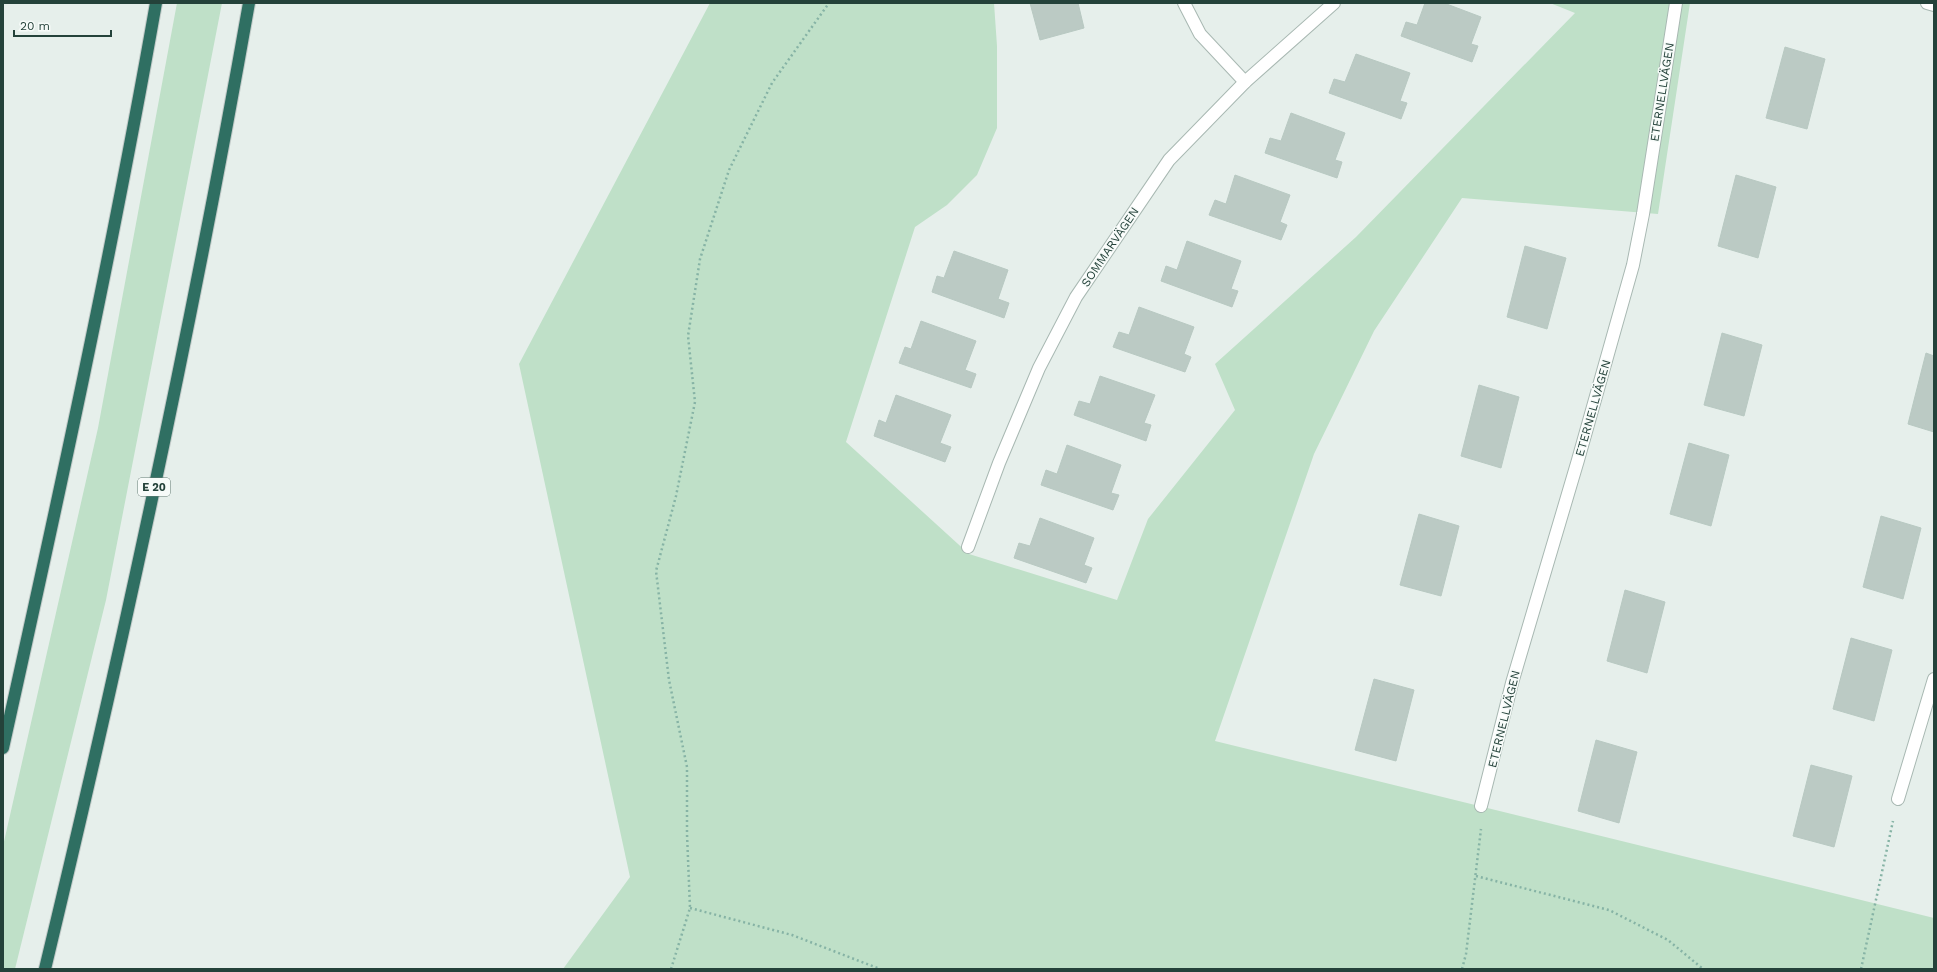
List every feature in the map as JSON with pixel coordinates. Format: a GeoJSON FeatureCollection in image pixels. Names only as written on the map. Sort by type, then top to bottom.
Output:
{"type":"FeatureCollection","features":[{"type":"Feature","properties":{"kind":"highway"},"geometry":{"type":"LineString","coordinates":[[3,748],[49,541],[100,296],[156,3]]}},
{"type":"Feature","properties":{"kind":"highway","name":"E 20"},"geometry":{"type":"LineString","coordinates":[[45,969],[86,797],[141,552],[192,307],[249,3]]}},
{"type":"Feature","properties":{"kind":"street"},"geometry":{"type":"LineString","coordinates":[[1184,3],[1200,34],[1245,82]]}},
{"type":"Feature","properties":{"kind":"street","name":"SOMMARVÄGEN"},"geometry":{"type":"LineString","coordinates":[[968,547],[999,463],[1039,368],[1076,297],[1169,160],[1245,82],[1334,3]]}},
{"type":"Feature","properties":{"kind":"street","name":"ETERNELLVÄGEN"},"geometry":{"type":"LineString","coordinates":[[1481,806],[1512,683],[1578,460],[1633,265],[1643,214],[1676,3]]}},
{"type":"Feature","properties":{"kind":"street"},"geometry":{"type":"LineString","coordinates":[[1927,3],[1934,5]]}},
{"type":"Feature","properties":{"kind":"street"},"geometry":{"type":"LineString","coordinates":[[1898,799],[1934,679]]}},
{"type":"Feature","properties":{"kind":"path"},"geometry":{"type":"LineString","coordinates":[[671,969],[690,908],[687,834],[687,767],[669,680],[656,571],[676,496],[695,402],[688,336],[700,259],[730,170],[772,82],[829,3]]}},
{"type":"Feature","properties":{"kind":"path"},"geometry":{"type":"LineString","coordinates":[[1861,969],[1898,799]]}},
{"type":"Feature","properties":{"kind":"path"},"geometry":{"type":"LineString","coordinates":[[1462,969],[1466,954],[1476,876],[1481,832],[1481,806]]}},
{"type":"Feature","properties":{"kind":"path"},"geometry":{"type":"LineString","coordinates":[[1476,876],[1609,910],[1668,940],[1703,969]]}},
{"type":"Feature","properties":{"kind":"path"},"geometry":{"type":"LineString","coordinates":[[690,908],[792,935],[880,969]]}},
{"type":"Feature","properties":{"kind":"green space"},"geometry":{"type":"Polygon","coordinates":[[[177,3],[222,3],[106,600],[15,969],[3,969],[3,846],[98,428],[177,3]]]}},
{"type":"Feature","properties":{"kind":"green space"},"geometry":{"type":"Polygon","coordinates":[[[710,3],[994,3],[997,46],[997,128],[977,175],[947,205],[915,227],[846,442],[969,554],[1117,600],[1148,519],[1235,410],[1215,364],[1356,237],[1575,13],[1550,3],[1690,3],[1658,214],[1462,198],[1374,331],[1314,454],[1215,741],[1934,918],[1934,969],[563,969],[630,877],[519,364],[710,3]]]}},
{"type":"Feature","properties":{"kind":"building"},"geometry":{"type":"Polygon","coordinates":[[[1030,3],[1078,3],[1084,28],[1040,40],[1030,3]]]}},
{"type":"Feature","properties":{"kind":"building"},"geometry":{"type":"Polygon","coordinates":[[[1425,3],[1444,3],[1481,17],[1471,44],[1478,46],[1472,62],[1401,36],[1406,22],[1417,25],[1425,3]]]}},
{"type":"Feature","properties":{"kind":"building"},"geometry":{"type":"Polygon","coordinates":[[[1785,47],[1825,59],[1807,129],[1766,118],[1785,47]]]}},
{"type":"Feature","properties":{"kind":"building"},"geometry":{"type":"Polygon","coordinates":[[[1356,54],[1410,73],[1400,101],[1407,103],[1401,119],[1329,93],[1334,79],[1345,82],[1356,54]]]}},
{"type":"Feature","properties":{"kind":"building"},"geometry":{"type":"Polygon","coordinates":[[[1291,113],[1345,133],[1335,160],[1342,162],[1337,178],[1265,153],[1270,138],[1281,141],[1291,113]]]}},
{"type":"Feature","properties":{"kind":"building"},"geometry":{"type":"Polygon","coordinates":[[[1235,175],[1290,195],[1280,222],[1287,225],[1281,240],[1209,215],[1215,200],[1226,204],[1235,175]]]}},
{"type":"Feature","properties":{"kind":"building"},"geometry":{"type":"Polygon","coordinates":[[[1736,175],[1776,187],[1758,258],[1718,246],[1736,175]]]}},
{"type":"Feature","properties":{"kind":"building"},"geometry":{"type":"Polygon","coordinates":[[[1187,241],[1241,261],[1231,289],[1238,291],[1232,307],[1161,281],[1166,266],[1177,270],[1187,241]]]}},
{"type":"Feature","properties":{"kind":"building"},"geometry":{"type":"Polygon","coordinates":[[[1525,246],[1566,258],[1547,329],[1507,317],[1525,246]]]}},
{"type":"Feature","properties":{"kind":"building"},"geometry":{"type":"Polygon","coordinates":[[[954,251],[1008,270],[998,299],[1009,303],[1004,318],[932,292],[937,276],[944,278],[954,251]]]}},
{"type":"Feature","properties":{"kind":"building"},"geometry":{"type":"Polygon","coordinates":[[[1139,307],[1194,327],[1184,354],[1191,357],[1185,372],[1113,347],[1119,332],[1129,335],[1139,307]]]}},
{"type":"Feature","properties":{"kind":"building"},"geometry":{"type":"Polygon","coordinates":[[[921,321],[976,341],[965,370],[976,374],[971,388],[899,363],[905,347],[911,349],[921,321]]]}},
{"type":"Feature","properties":{"kind":"building"},"geometry":{"type":"Polygon","coordinates":[[[1722,333],[1762,345],[1744,416],[1704,405],[1722,333]]]}},
{"type":"Feature","properties":{"kind":"building"},"geometry":{"type":"Polygon","coordinates":[[[1926,353],[1934,356],[1934,432],[1908,424],[1926,353]]]}},
{"type":"Feature","properties":{"kind":"building"},"geometry":{"type":"Polygon","coordinates":[[[1100,376],[1155,395],[1144,423],[1151,425],[1146,441],[1074,415],[1079,401],[1090,404],[1100,376]]]}},
{"type":"Feature","properties":{"kind":"building"},"geometry":{"type":"Polygon","coordinates":[[[1479,385],[1519,397],[1501,468],[1461,456],[1479,385]]]}},
{"type":"Feature","properties":{"kind":"building"},"geometry":{"type":"Polygon","coordinates":[[[896,395],[951,415],[940,443],[951,447],[945,462],[874,436],[879,420],[886,423],[896,395]]]}},
{"type":"Feature","properties":{"kind":"building"},"geometry":{"type":"Polygon","coordinates":[[[1689,443],[1729,455],[1711,526],[1670,514],[1689,443]]]}},
{"type":"Feature","properties":{"kind":"building"},"geometry":{"type":"Polygon","coordinates":[[[1067,445],[1121,465],[1111,493],[1119,495],[1113,510],[1041,485],[1046,470],[1057,474],[1067,445]]]}},
{"type":"Feature","properties":{"kind":"building"},"geometry":{"type":"Polygon","coordinates":[[[1419,514],[1459,526],[1441,596],[1400,585],[1419,514]]]}},
{"type":"Feature","properties":{"kind":"building"},"geometry":{"type":"Polygon","coordinates":[[[1881,516],[1921,528],[1903,599],[1863,587],[1881,516]]]}},
{"type":"Feature","properties":{"kind":"building"},"geometry":{"type":"Polygon","coordinates":[[[1040,518],[1094,538],[1084,565],[1092,568],[1086,583],[1014,558],[1019,543],[1030,546],[1040,518]]]}},
{"type":"Feature","properties":{"kind":"building"},"geometry":{"type":"Polygon","coordinates":[[[1625,590],[1665,602],[1647,673],[1607,661],[1625,590]]]}},
{"type":"Feature","properties":{"kind":"building"},"geometry":{"type":"Polygon","coordinates":[[[1851,638],[1892,650],[1874,721],[1833,709],[1851,638]]]}},
{"type":"Feature","properties":{"kind":"building"},"geometry":{"type":"Polygon","coordinates":[[[1374,679],[1414,690],[1396,761],[1355,750],[1374,679]]]}},
{"type":"Feature","properties":{"kind":"building"},"geometry":{"type":"Polygon","coordinates":[[[1596,740],[1637,752],[1619,823],[1578,811],[1596,740]]]}},
{"type":"Feature","properties":{"kind":"building"},"geometry":{"type":"Polygon","coordinates":[[[1811,765],[1852,776],[1834,847],[1793,836],[1811,765]]]}}]}
